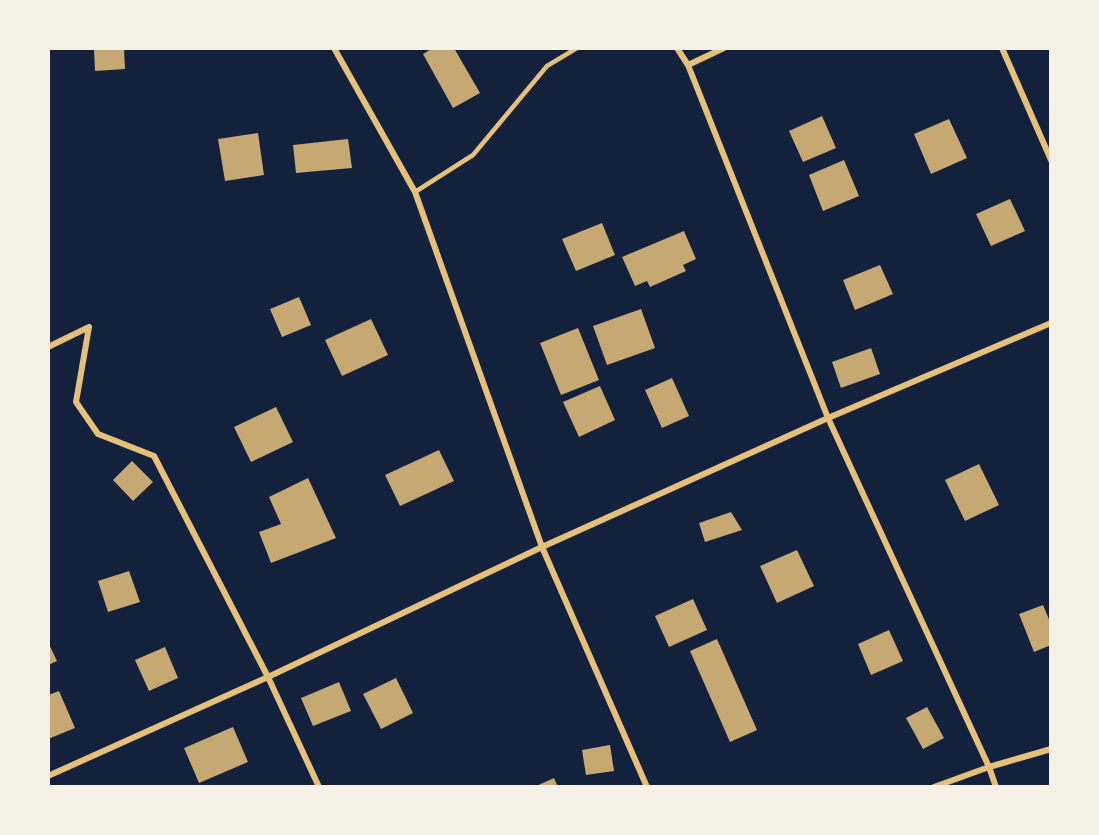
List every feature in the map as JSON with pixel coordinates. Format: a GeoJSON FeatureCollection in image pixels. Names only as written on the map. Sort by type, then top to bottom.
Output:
{"type":"FeatureCollection","features":[{"type":"Feature","properties":{"kind":"street"},"geometry":{"type":"LineString","coordinates":[[334,48],[415,192],[542,547],[647,787]]}},
{"type":"Feature","properties":{"kind":"street"},"geometry":{"type":"LineString","coordinates":[[677,48],[688,65],[828,418],[996,787]]}},
{"type":"Feature","properties":{"kind":"street"},"geometry":{"type":"LineString","coordinates":[[688,65],[724,48]]}},
{"type":"Feature","properties":{"kind":"street"},"geometry":{"type":"LineString","coordinates":[[1002,48],[1051,160]]}},
{"type":"Feature","properties":{"kind":"street"},"geometry":{"type":"LineString","coordinates":[[48,776],[268,677],[542,547],[828,418],[1051,323]]}},
{"type":"Feature","properties":{"kind":"street"},"geometry":{"type":"LineString","coordinates":[[48,347],[89,327],[76,402],[98,434],[154,456],[268,677],[319,787]]}},
{"type":"Feature","properties":{"kind":"street"},"geometry":{"type":"LineString","coordinates":[[934,787],[988,766],[1051,748]]}},
{"type":"Feature","properties":{"kind":"lane"},"geometry":{"type":"LineString","coordinates":[[415,192],[473,155],[547,66],[578,48]]}},
{"type":"Feature","properties":{"kind":"building"},"geometry":{"type":"Polygon","coordinates":[[[94,48],[124,48],[125,69],[95,71],[94,48]]]}},
{"type":"Feature","properties":{"kind":"building"},"geometry":{"type":"Polygon","coordinates":[[[433,48],[454,48],[480,93],[453,108],[423,54],[433,48]]]}},
{"type":"Feature","properties":{"kind":"building"},"geometry":{"type":"Polygon","coordinates":[[[822,116],[836,148],[803,162],[789,131],[822,116]]]}},
{"type":"Feature","properties":{"kind":"building"},"geometry":{"type":"Polygon","coordinates":[[[949,119],[967,158],[931,174],[914,134],[949,119]]]}},
{"type":"Feature","properties":{"kind":"building"},"geometry":{"type":"Polygon","coordinates":[[[258,133],[264,175],[225,181],[218,139],[258,133]]]}},
{"type":"Feature","properties":{"kind":"building"},"geometry":{"type":"Polygon","coordinates":[[[348,139],[352,168],[296,173],[293,145],[348,139]]]}},
{"type":"Feature","properties":{"kind":"building"},"geometry":{"type":"Polygon","coordinates":[[[844,160],[859,196],[823,211],[809,175],[844,160]]]}},
{"type":"Feature","properties":{"kind":"building"},"geometry":{"type":"Polygon","coordinates":[[[1010,199],[1025,231],[991,246],[976,214],[1010,199]]]}},
{"type":"Feature","properties":{"kind":"building"},"geometry":{"type":"Polygon","coordinates":[[[602,223],[615,255],[576,271],[562,239],[602,223]]]}},
{"type":"Feature","properties":{"kind":"building"},"geometry":{"type":"Polygon","coordinates":[[[684,231],[696,259],[683,265],[686,271],[650,287],[647,281],[635,286],[622,257],[684,231]]]}},
{"type":"Feature","properties":{"kind":"building"},"geometry":{"type":"Polygon","coordinates":[[[880,265],[893,294],[855,310],[843,280],[880,265]]]}},
{"type":"Feature","properties":{"kind":"building"},"geometry":{"type":"Polygon","coordinates":[[[299,297],[311,325],[282,337],[270,309],[299,297]]]}},
{"type":"Feature","properties":{"kind":"building"},"geometry":{"type":"Polygon","coordinates":[[[641,309],[655,348],[607,365],[593,326],[641,309]]]}},
{"type":"Feature","properties":{"kind":"building"},"geometry":{"type":"Polygon","coordinates":[[[371,319],[388,355],[342,376],[325,340],[371,319]]]}},
{"type":"Feature","properties":{"kind":"building"},"geometry":{"type":"Polygon","coordinates":[[[578,328],[599,380],[561,395],[540,343],[578,328]]]}},
{"type":"Feature","properties":{"kind":"building"},"geometry":{"type":"Polygon","coordinates":[[[871,348],[880,374],[841,388],[832,362],[871,348]]]}},
{"type":"Feature","properties":{"kind":"building"},"geometry":{"type":"Polygon","coordinates":[[[672,378],[689,416],[662,428],[645,390],[672,378]]]}},
{"type":"Feature","properties":{"kind":"building"},"geometry":{"type":"Polygon","coordinates":[[[600,386],[615,420],[579,437],[563,402],[600,386]]]}},
{"type":"Feature","properties":{"kind":"building"},"geometry":{"type":"Polygon","coordinates":[[[276,407],[293,442],[251,462],[234,427],[276,407]]]}},
{"type":"Feature","properties":{"kind":"building"},"geometry":{"type":"Polygon","coordinates":[[[439,450],[454,481],[400,506],[385,475],[439,450]]]}},
{"type":"Feature","properties":{"kind":"building"},"geometry":{"type":"Polygon","coordinates":[[[132,461],[153,482],[133,501],[113,480],[132,461]]]}},
{"type":"Feature","properties":{"kind":"building"},"geometry":{"type":"Polygon","coordinates":[[[979,464],[999,505],[965,521],[945,480],[979,464]]]}},
{"type":"Feature","properties":{"kind":"building"},"geometry":{"type":"Polygon","coordinates":[[[308,478],[336,538],[271,563],[259,532],[281,524],[269,497],[308,478]]]}},
{"type":"Feature","properties":{"kind":"building"},"geometry":{"type":"Polygon","coordinates":[[[731,512],[742,530],[705,542],[699,523],[731,512]]]}},
{"type":"Feature","properties":{"kind":"building"},"geometry":{"type":"Polygon","coordinates":[[[797,550],[814,586],[777,603],[760,566],[797,550]]]}},
{"type":"Feature","properties":{"kind":"building"},"geometry":{"type":"Polygon","coordinates":[[[129,571],[140,602],[108,612],[98,581],[129,571]]]}},
{"type":"Feature","properties":{"kind":"building"},"geometry":{"type":"Polygon","coordinates":[[[693,599],[707,630],[669,647],[655,616],[693,599]]]}},
{"type":"Feature","properties":{"kind":"building"},"geometry":{"type":"Polygon","coordinates":[[[1043,605],[1051,624],[1051,645],[1034,652],[1019,614],[1043,605]]]}},
{"type":"Feature","properties":{"kind":"building"},"geometry":{"type":"Polygon","coordinates":[[[889,630],[903,661],[871,675],[858,644],[889,630]]]}},
{"type":"Feature","properties":{"kind":"building"},"geometry":{"type":"Polygon","coordinates":[[[717,639],[757,730],[730,742],[690,651],[717,639]]]}},
{"type":"Feature","properties":{"kind":"building"},"geometry":{"type":"Polygon","coordinates":[[[48,642],[57,661],[48,665],[48,642]]]}},
{"type":"Feature","properties":{"kind":"building"},"geometry":{"type":"Polygon","coordinates":[[[165,647],[178,678],[149,691],[135,660],[165,647]]]}},
{"type":"Feature","properties":{"kind":"building"},"geometry":{"type":"Polygon","coordinates":[[[396,678],[413,713],[381,729],[363,694],[396,678]]]}},
{"type":"Feature","properties":{"kind":"building"},"geometry":{"type":"Polygon","coordinates":[[[339,682],[351,711],[313,726],[301,698],[339,682]]]}},
{"type":"Feature","properties":{"kind":"building"},"geometry":{"type":"Polygon","coordinates":[[[59,691],[75,728],[48,739],[48,695],[59,691]]]}},
{"type":"Feature","properties":{"kind":"building"},"geometry":{"type":"Polygon","coordinates":[[[927,707],[944,738],[923,749],[906,718],[927,707]]]}},
{"type":"Feature","properties":{"kind":"building"},"geometry":{"type":"Polygon","coordinates":[[[233,727],[248,762],[199,783],[184,748],[233,727]]]}},
{"type":"Feature","properties":{"kind":"building"},"geometry":{"type":"Polygon","coordinates":[[[610,745],[614,771],[586,775],[582,750],[610,745]]]}},
{"type":"Feature","properties":{"kind":"building"},"geometry":{"type":"Polygon","coordinates":[[[554,778],[558,787],[534,787],[554,778]]]}}]}
